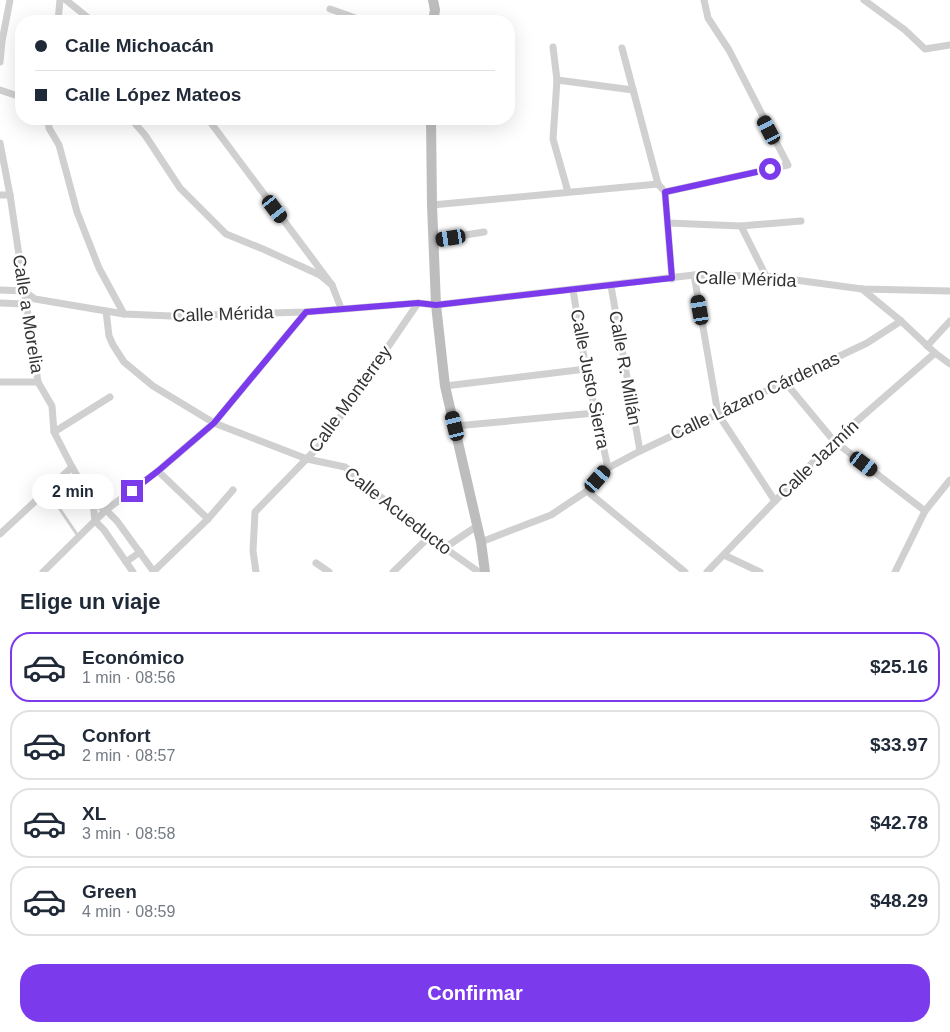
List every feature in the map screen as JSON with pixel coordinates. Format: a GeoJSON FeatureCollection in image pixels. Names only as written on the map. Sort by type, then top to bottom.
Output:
{"type":"FeatureCollection","features":[{"type":"Feature","properties":{"kind":"street"},"geometry":{"type":"LineString","coordinates":[[0,62],[10,0]]}},
{"type":"Feature","properties":{"kind":"street"},"geometry":{"type":"LineString","coordinates":[[59,15],[60,0]]}},
{"type":"Feature","properties":{"kind":"street"},"geometry":{"type":"LineString","coordinates":[[66,0],[85,15]]}},
{"type":"Feature","properties":{"kind":"street"},"geometry":{"type":"LineString","coordinates":[[433,0],[436,10],[435,15]]}},
{"type":"Feature","properties":{"kind":"street"},"geometry":{"type":"LineString","coordinates":[[665,192],[788,165],[729,50],[708,18],[704,0]]}},
{"type":"Feature","properties":{"kind":"street"},"geometry":{"type":"LineString","coordinates":[[864,0],[905,30],[925,49],[950,46]]}},
{"type":"Feature","properties":{"kind":"street"},"geometry":{"type":"LineString","coordinates":[[330,8],[348,15]]}},
{"type":"Feature","properties":{"kind":"street"},"geometry":{"type":"LineString","coordinates":[[553,48],[557,80],[553,139],[568,192]]}},
{"type":"Feature","properties":{"kind":"street"},"geometry":{"type":"LineString","coordinates":[[622,48],[658,184],[665,192],[672,278]]}},
{"type":"Feature","properties":{"kind":"street"},"geometry":{"type":"LineString","coordinates":[[557,80],[633,90]]}},
{"type":"Feature","properties":{"kind":"street"},"geometry":{"type":"LineString","coordinates":[[0,90],[15,95]]}},
{"type":"Feature","properties":{"kind":"street"},"geometry":{"type":"LineString","coordinates":[[49,125],[59,145],[77,212],[99,268],[124,314]]}},
{"type":"Feature","properties":{"kind":"street"},"geometry":{"type":"LineString","coordinates":[[136,125],[180,188],[226,234],[320,275],[332,285]]}},
{"type":"Feature","properties":{"kind":"street"},"geometry":{"type":"LineString","coordinates":[[212,125],[332,285],[341,308]]}},
{"type":"Feature","properties":{"kind":"street"},"geometry":{"type":"LineString","coordinates":[[431,125],[436,305],[445,386],[481,542],[485,572]]}},
{"type":"Feature","properties":{"kind":"street","name":"Calle a Morelia"},"geometry":{"type":"LineString","coordinates":[[0,143],[10,195],[38,382],[52,406],[54,432],[93,503],[95,521]]}},
{"type":"Feature","properties":{"kind":"street"},"geometry":{"type":"LineString","coordinates":[[432,205],[658,184]]}},
{"type":"Feature","properties":{"kind":"street"},"geometry":{"type":"LineString","coordinates":[[0,195],[10,195]]}},
{"type":"Feature","properties":{"kind":"street"},"geometry":{"type":"LineString","coordinates":[[668,223],[741,226],[801,221]]}},
{"type":"Feature","properties":{"kind":"street"},"geometry":{"type":"LineString","coordinates":[[741,226],[766,276]]}},
{"type":"Feature","properties":{"kind":"street"},"geometry":{"type":"LineString","coordinates":[[434,240],[484,232]]}},
{"type":"Feature","properties":{"kind":"street"},"geometry":{"type":"LineString","coordinates":[[694,276],[718,414],[775,501]]}},
{"type":"Feature","properties":{"kind":"street","name":"Calle Mérida"},"geometry":{"type":"LineString","coordinates":[[24,291],[35,299],[124,314],[171,316],[306,312],[418,303],[436,305],[694,276],[766,276],[862,289],[950,291]]}},
{"type":"Feature","properties":{"kind":"street","name":"Calle R. Millán"},"geometry":{"type":"LineString","coordinates":[[611,286],[640,451]]}},
{"type":"Feature","properties":{"kind":"street"},"geometry":{"type":"LineString","coordinates":[[862,289],[950,364]]}},
{"type":"Feature","properties":{"kind":"street"},"geometry":{"type":"LineString","coordinates":[[0,290],[24,291]]}},
{"type":"Feature","properties":{"kind":"street","name":"Calle Justo Sierra"},"geometry":{"type":"LineString","coordinates":[[573,290],[586,369],[608,468]]}},
{"type":"Feature","properties":{"kind":"street"},"geometry":{"type":"LineString","coordinates":[[0,302],[26,304],[35,299]]}},
{"type":"Feature","properties":{"kind":"street","name":"Calle Monterrey"},"geometry":{"type":"LineString","coordinates":[[256,572],[253,551],[255,512],[323,442],[418,303]]}},
{"type":"Feature","properties":{"kind":"street","name":"Calle Acueducto"},"geometry":{"type":"LineString","coordinates":[[106,310],[112,345],[124,362],[153,386],[214,423],[307,459],[346,466],[429,538],[479,572]]}},
{"type":"Feature","properties":{"kind":"street"},"geometry":{"type":"LineString","coordinates":[[43,572],[106,510],[158,471],[214,423],[306,312]]}},
{"type":"Feature","properties":{"kind":"street","name":"Calle Lázaro Cárdenas"},"geometry":{"type":"LineString","coordinates":[[608,468],[867,343],[901,321]]}},
{"type":"Feature","properties":{"kind":"street"},"geometry":{"type":"LineString","coordinates":[[927,346],[950,321]]}},
{"type":"Feature","properties":{"kind":"street","name":"Calle Jazmín"},"geometry":{"type":"LineString","coordinates":[[707,572],[834,441],[935,353]]}},
{"type":"Feature","properties":{"kind":"street"},"geometry":{"type":"LineString","coordinates":[[445,386],[586,369]]}},
{"type":"Feature","properties":{"kind":"street"},"geometry":{"type":"LineString","coordinates":[[0,382],[38,382]]}},
{"type":"Feature","properties":{"kind":"street"},"geometry":{"type":"LineString","coordinates":[[785,382],[834,441],[925,511]]}},
{"type":"Feature","properties":{"kind":"street"},"geometry":{"type":"LineString","coordinates":[[54,432],[110,397]]}},
{"type":"Feature","properties":{"kind":"street"},"geometry":{"type":"LineString","coordinates":[[455,426],[595,413]]}},
{"type":"Feature","properties":{"kind":"street"},"geometry":{"type":"LineString","coordinates":[[0,522],[3,531],[72,467]]}},
{"type":"Feature","properties":{"kind":"street"},"geometry":{"type":"LineString","coordinates":[[481,542],[551,515],[588,491],[608,468]]}},
{"type":"Feature","properties":{"kind":"street"},"geometry":{"type":"LineString","coordinates":[[158,471],[208,519]]}},
{"type":"Feature","properties":{"kind":"street"},"geometry":{"type":"LineString","coordinates":[[895,572],[925,511],[950,480]]}},
{"type":"Feature","properties":{"kind":"street"},"geometry":{"type":"LineString","coordinates":[[93,503],[106,510],[117,521],[154,572],[208,519],[233,490]]}},
{"type":"Feature","properties":{"kind":"street"},"geometry":{"type":"LineString","coordinates":[[588,491],[685,572]]}},
{"type":"Feature","properties":{"kind":"street"},"geometry":{"type":"LineString","coordinates":[[95,521],[104,530],[133,572]]}},
{"type":"Feature","properties":{"kind":"street"},"geometry":{"type":"LineString","coordinates":[[443,549],[477,526]]}},
{"type":"Feature","properties":{"kind":"street"},"geometry":{"type":"LineString","coordinates":[[393,572],[429,538]]}},
{"type":"Feature","properties":{"kind":"street"},"geometry":{"type":"LineString","coordinates":[[126,562],[140,552]]}},
{"type":"Feature","properties":{"kind":"street"},"geometry":{"type":"LineString","coordinates":[[724,555],[760,572]]}},
{"type":"Feature","properties":{"kind":"street"},"geometry":{"type":"LineString","coordinates":[[316,563],[329,572]]}},
{"type":"Feature","properties":{"kind":"lane"},"geometry":{"type":"LineString","coordinates":[[47,490],[78,537]]}},
{"type":"Feature","properties":{"kind":"route"},"geometry":{"type":"LineString","coordinates":[[132,491],[214,423],[306,312],[418,303],[436,305],[672,278],[665,192],[770,169]]}}]}
